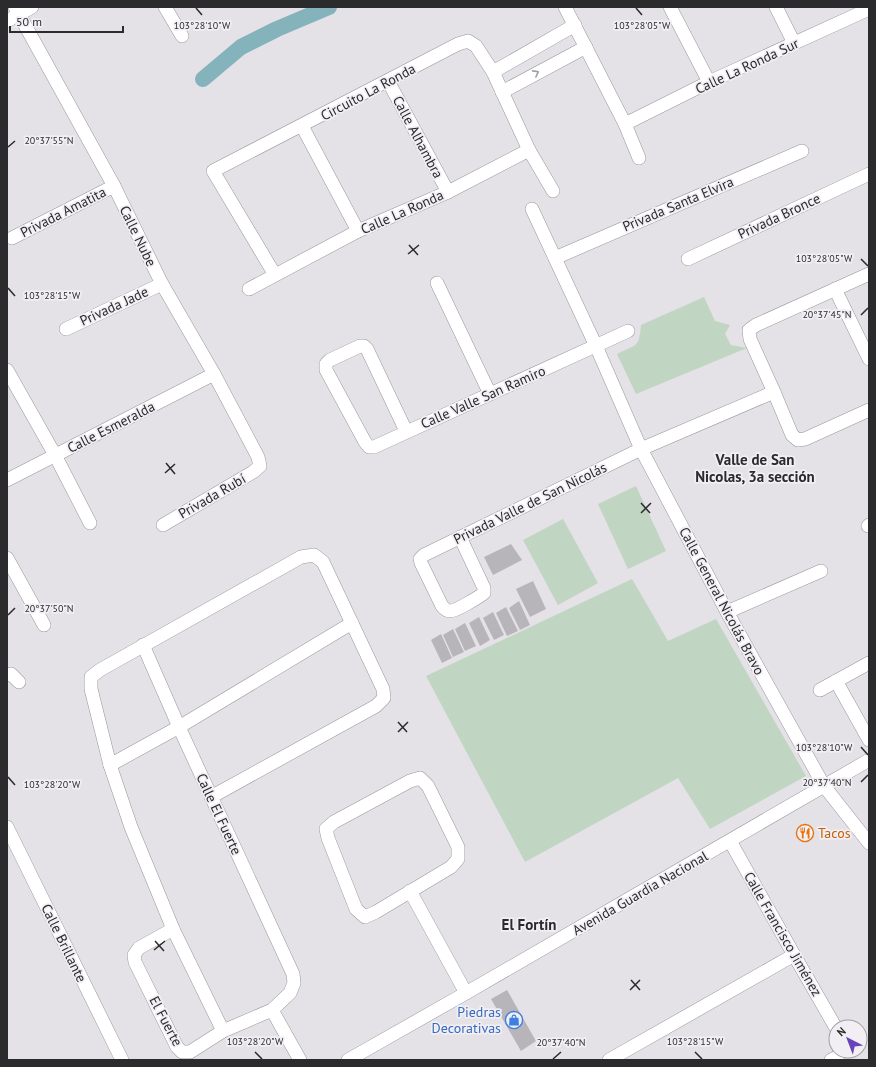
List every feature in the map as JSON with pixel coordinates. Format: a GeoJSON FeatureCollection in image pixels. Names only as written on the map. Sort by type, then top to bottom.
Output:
{"type":"FeatureCollection","features":[{"type":"Feature","properties":{"kind":"street"},"geometry":{"type":"LineString","coordinates":[[7,21],[17,11],[32,7]]}},
{"type":"Feature","properties":{"kind":"street"},"geometry":{"type":"LineString","coordinates":[[165,7],[182,36]]}},
{"type":"Feature","properties":{"kind":"street"},"geometry":{"type":"LineString","coordinates":[[565,7],[625,124],[639,158]]}},
{"type":"Feature","properties":{"kind":"street"},"geometry":{"type":"LineString","coordinates":[[670,7],[710,82]]}},
{"type":"Feature","properties":{"kind":"street"},"geometry":{"type":"LineString","coordinates":[[776,7],[794,43]]}},
{"type":"Feature","properties":{"kind":"street","name":"Calle La Ronda Sur"},"geometry":{"type":"LineString","coordinates":[[625,124],[710,82],[869,9]]}},
{"type":"Feature","properties":{"kind":"street","name":"Calle Nube"},"geometry":{"type":"LineString","coordinates":[[17,11],[114,186],[162,284],[214,374],[258,457],[260,466]]}},
{"type":"Feature","properties":{"kind":"street"},"geometry":{"type":"LineString","coordinates":[[493,72],[574,25]]}},
{"type":"Feature","properties":{"kind":"street","name":"Circuito La Ronda"},"geometry":{"type":"LineString","coordinates":[[275,275],[213,172],[458,44],[468,41],[476,46],[493,72],[502,92]]}},
{"type":"Feature","properties":{"kind":"street"},"geometry":{"type":"LineString","coordinates":[[552,191],[529,150],[502,92],[586,47]]}},
{"type":"Feature","properties":{"kind":"street","name":"Calle Alhambra"},"geometry":{"type":"LineString","coordinates":[[388,81],[448,192]]}},
{"type":"Feature","properties":{"kind":"street"},"geometry":{"type":"LineString","coordinates":[[302,126],[358,231]]}},
{"type":"Feature","properties":{"kind":"street","name":"Calle La Ronda"},"geometry":{"type":"LineString","coordinates":[[249,289],[358,231],[448,192],[529,150]]}},
{"type":"Feature","properties":{"kind":"street","name":"Privada Santa Elvira"},"geometry":{"type":"LineString","coordinates":[[555,258],[802,151]]}},
{"type":"Feature","properties":{"kind":"street","name":"Privada Bronce"},"geometry":{"type":"LineString","coordinates":[[688,259],[869,174]]}},
{"type":"Feature","properties":{"kind":"street","name":"Privada Amatita"},"geometry":{"type":"LineString","coordinates":[[12,238],[114,186]]}},
{"type":"Feature","properties":{"kind":"street","name":"Calle General Nicolás Bravo"},"geometry":{"type":"LineString","coordinates":[[532,209],[642,449],[727,612],[824,786],[869,843]]}},
{"type":"Feature","properties":{"kind":"street"},"geometry":{"type":"LineString","coordinates":[[869,274],[756,325],[749,330],[750,339],[792,435],[798,440],[805,439],[869,410]]}},
{"type":"Feature","properties":{"kind":"street"},"geometry":{"type":"LineString","coordinates":[[437,283],[490,394]]}},
{"type":"Feature","properties":{"kind":"street","name":"Privada Jade"},"geometry":{"type":"LineString","coordinates":[[66,329],[162,284]]}},
{"type":"Feature","properties":{"kind":"street"},"geometry":{"type":"LineString","coordinates":[[835,289],[869,358]]}},
{"type":"Feature","properties":{"kind":"street","name":"Calle Valle San Ramiro"},"geometry":{"type":"LineString","coordinates":[[406,431],[367,349],[364,346],[360,346],[330,360],[326,364],[326,370],[369,447],[374,446],[628,331]]}},
{"type":"Feature","properties":{"kind":"street"},"geometry":{"type":"LineString","coordinates":[[7,370],[55,455],[90,523]]}},
{"type":"Feature","properties":{"kind":"street","name":"Calle Esmeralda"},"geometry":{"type":"LineString","coordinates":[[7,480],[214,374]]}},
{"type":"Feature","properties":{"kind":"street","name":"Privada Valle de San Nicolás"},"geometry":{"type":"LineString","coordinates":[[460,537],[484,588],[484,593],[480,597],[451,611],[446,610],[442,606],[421,563],[420,558],[424,555],[460,537],[642,449],[774,392]]}},
{"type":"Feature","properties":{"kind":"street","name":"Privada Rubí"},"geometry":{"type":"LineString","coordinates":[[163,525],[253,472],[260,466]]}},
{"type":"Feature","properties":{"kind":"street"},"geometry":{"type":"LineString","coordinates":[[211,798],[376,706],[384,698],[383,689],[323,562],[314,555],[301,557],[100,670],[92,677],[91,689],[110,764],[131,828],[173,929],[223,1031]]}},
{"type":"Feature","properties":{"kind":"street"},"geometry":{"type":"LineString","coordinates":[[7,558],[44,625]]}},
{"type":"Feature","properties":{"kind":"street"},"geometry":{"type":"LineString","coordinates":[[727,612],[821,571]]}},
{"type":"Feature","properties":{"kind":"street"},"geometry":{"type":"LineString","coordinates":[[110,764],[179,727],[352,623]]}},
{"type":"Feature","properties":{"kind":"street","name":"Calle El Fuerte"},"geometry":{"type":"LineString","coordinates":[[144,645],[211,798],[293,974],[294,983]]}},
{"type":"Feature","properties":{"kind":"street"},"geometry":{"type":"LineString","coordinates":[[820,690],[869,663]]}},
{"type":"Feature","properties":{"kind":"street"},"geometry":{"type":"LineString","coordinates":[[7,675],[12,674],[19,682]]}},
{"type":"Feature","properties":{"kind":"street"},"geometry":{"type":"LineString","coordinates":[[836,681],[869,740]]}},
{"type":"Feature","properties":{"kind":"street","name":"Avenida Guardia Nacional"},"geometry":{"type":"LineString","coordinates":[[348,1060],[869,760]]}},
{"type":"Feature","properties":{"kind":"street"},"geometry":{"type":"LineString","coordinates":[[420,778],[428,786],[458,847],[458,859],[451,867],[410,892],[365,917],[356,909],[328,838],[326,829],[334,822],[410,781],[420,778]]}},
{"type":"Feature","properties":{"kind":"street","name":"Calle Brillante"},"geometry":{"type":"LineString","coordinates":[[7,827],[122,1060]]}},
{"type":"Feature","properties":{"kind":"street","name":"Calle Francisco Jiménez"},"geometry":{"type":"LineString","coordinates":[[730,841],[831,1019]]}},
{"type":"Feature","properties":{"kind":"street"},"geometry":{"type":"LineString","coordinates":[[410,892],[466,993]]}},
{"type":"Feature","properties":{"kind":"street","name":"El Fuerte"},"geometry":{"type":"LineString","coordinates":[[173,929],[139,948],[134,955],[135,962],[177,1047],[182,1052],[190,1052],[223,1031],[272,1010],[290,993],[294,983]]}},
{"type":"Feature","properties":{"kind":"street"},"geometry":{"type":"LineString","coordinates":[[608,1060],[794,955]]}},
{"type":"Feature","properties":{"kind":"street"},"geometry":{"type":"LineString","coordinates":[[272,1010],[300,1060]]}},
{"type":"Feature","properties":{"kind":"green space"},"geometry":{"type":"Polygon","coordinates":[[[704,297],[715,321],[730,325],[725,334],[731,345],[747,348],[636,394],[617,354],[638,342],[641,325],[704,297]]]}},
{"type":"Feature","properties":{"kind":"green space"},"geometry":{"type":"Polygon","coordinates":[[[636,486],[666,551],[628,569],[598,504],[636,486]]]}},
{"type":"Feature","properties":{"kind":"green space"},"geometry":{"type":"Polygon","coordinates":[[[563,519],[598,583],[558,605],[523,540],[563,519]]]}},
{"type":"Feature","properties":{"kind":"green space"},"geometry":{"type":"Polygon","coordinates":[[[632,579],[668,641],[716,619],[806,776],[710,829],[678,778],[525,862],[426,676],[632,579]]]}},
{"type":"Feature","properties":{"kind":"building"},"geometry":{"type":"Polygon","coordinates":[[[511,544],[522,560],[493,575],[484,557],[511,544]]]}},
{"type":"Feature","properties":{"kind":"building"},"geometry":{"type":"Polygon","coordinates":[[[533,581],[546,609],[530,617],[516,589],[533,581]]]}},
{"type":"Feature","properties":{"kind":"building"},"geometry":{"type":"Polygon","coordinates":[[[519,601],[530,625],[520,630],[509,608],[519,601]]]}},
{"type":"Feature","properties":{"kind":"building"},"geometry":{"type":"Polygon","coordinates":[[[506,607],[518,631],[507,636],[496,613],[506,607]]]}},
{"type":"Feature","properties":{"kind":"building"},"geometry":{"type":"Polygon","coordinates":[[[493,612],[504,635],[494,640],[483,618],[493,612]]]}},
{"type":"Feature","properties":{"kind":"building"},"geometry":{"type":"Polygon","coordinates":[[[479,617],[490,640],[480,646],[469,623],[479,617]]]}},
{"type":"Feature","properties":{"kind":"building"},"geometry":{"type":"Polygon","coordinates":[[[465,623],[476,646],[465,651],[455,629],[465,623]]]}},
{"type":"Feature","properties":{"kind":"building"},"geometry":{"type":"Polygon","coordinates":[[[453,629],[464,652],[453,657],[443,635],[453,629]]]}},
{"type":"Feature","properties":{"kind":"building"},"geometry":{"type":"Polygon","coordinates":[[[441,634],[452,658],[442,663],[431,640],[441,634]]]}},
{"type":"Feature","properties":{"kind":"building","name":"Piedras Decorativas"},"geometry":{"type":"Polygon","coordinates":[[[507,990],[536,1041],[521,1051],[491,999],[507,990]]]}},
{"type":"Feature","properties":{"kind":"waterway"},"geometry":{"type":"LineString","coordinates":[[203,79],[241,47],[277,29],[329,7]]}},
{"type":"Feature","properties":{"kind":"place","name":"Tacos"},"geometry":{"type":"Point","coordinates":[805,833]}},
{"type":"Feature","properties":{"kind":"place","name":"Piedras Decorativas"},"geometry":{"type":"Point","coordinates":[514,1020]}},
{"type":"Feature","properties":{"kind":"district","name":"Valle de San Nicolas, 3a sección"},"geometry":{"type":"Point","coordinates":[755,468]}},
{"type":"Feature","properties":{"kind":"district","name":"El Fortín"},"geometry":{"type":"Point","coordinates":[529,925]}}]}
